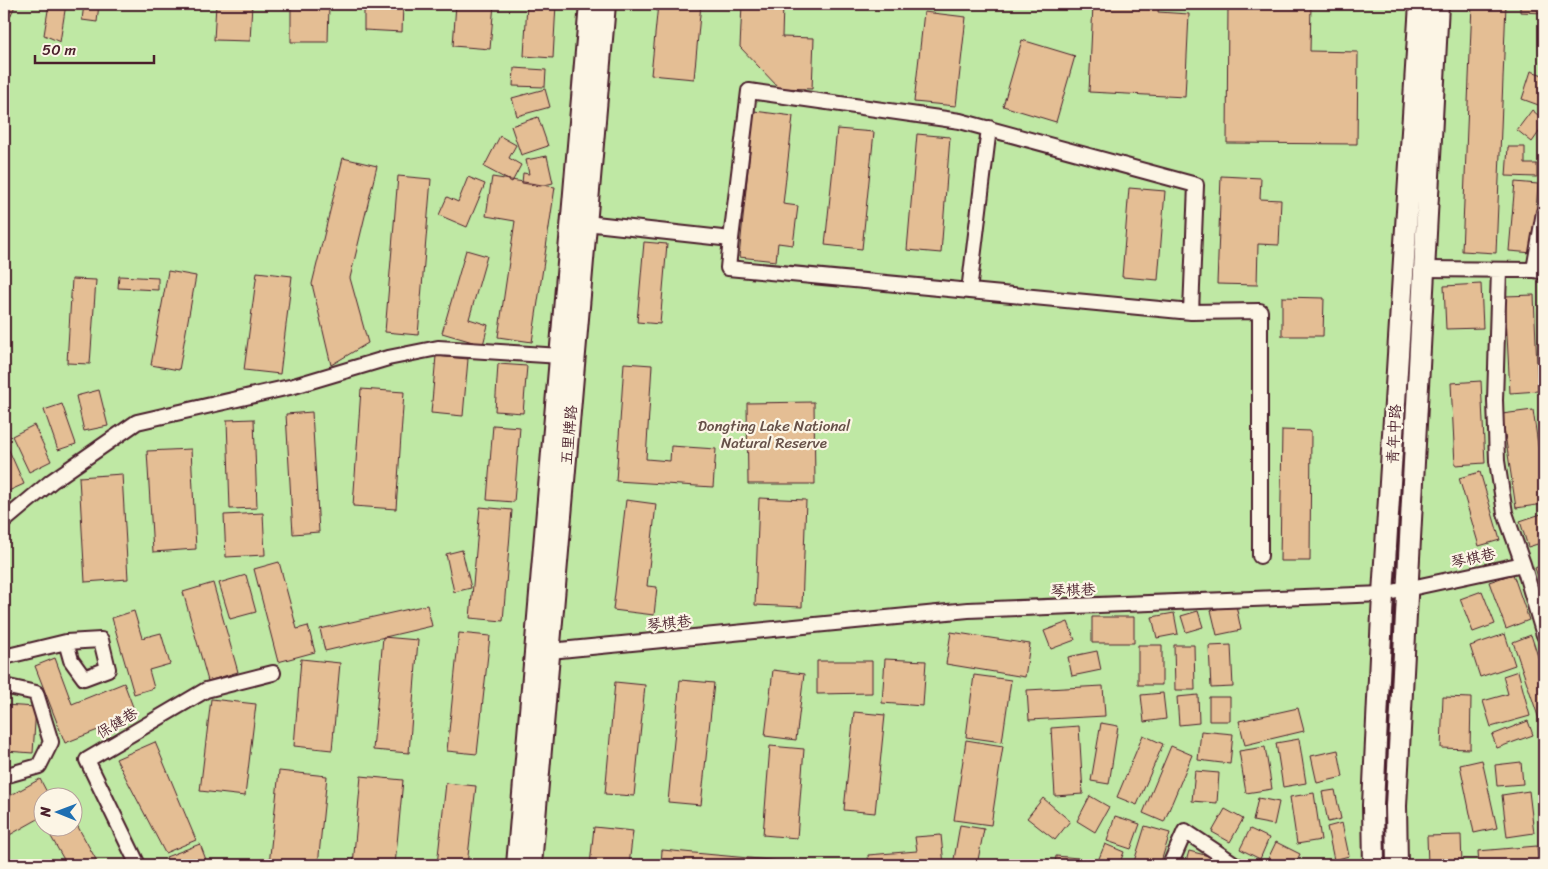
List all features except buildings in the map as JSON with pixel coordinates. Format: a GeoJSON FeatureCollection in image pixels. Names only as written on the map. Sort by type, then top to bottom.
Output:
{"type":"FeatureCollection","features":[{"type":"Feature","properties":{"kind":"main road","name":"五里牌路"},"geometry":{"type":"LineString","coordinates":[[516,865],[590,4]]}},
{"type":"Feature","properties":{"kind":"main road","name":"五里牌路"},"geometry":{"type":"LineString","coordinates":[[531,865],[605,4]]}},
{"type":"Feature","properties":{"kind":"main road","name":"青年中路"},"geometry":{"type":"LineString","coordinates":[[1374,865],[1373,805],[1383,594],[1420,4]]}},
{"type":"Feature","properties":{"kind":"main road","name":"青年中路"},"geometry":{"type":"LineString","coordinates":[[1397,865],[1396,806],[1438,4]]}},
{"type":"Feature","properties":{"kind":"street"},"geometry":{"type":"LineString","coordinates":[[1191,312],[1196,185],[960,121],[749,92],[728,268],[1191,312],[1260,311],[1260,556]]}},
{"type":"Feature","properties":{"kind":"street"},"geometry":{"type":"LineString","coordinates":[[969,291],[989,128]]}},
{"type":"Feature","properties":{"kind":"street"},"geometry":{"type":"LineString","coordinates":[[1424,270],[1539,271],[1544,212]]}},
{"type":"Feature","properties":{"kind":"street"},"geometry":{"type":"LineString","coordinates":[[586,223],[731,239]]}},
{"type":"Feature","properties":{"kind":"street"},"geometry":{"type":"LineString","coordinates":[[1500,270],[1495,400],[1498,460],[1505,513],[1523,564],[1544,635]]}},
{"type":"Feature","properties":{"kind":"street"},"geometry":{"type":"LineString","coordinates":[[4,522],[52,481],[137,422],[294,386],[388,358],[438,348],[561,356]]}},
{"type":"Feature","properties":{"kind":"street","name":"琴棋巷"},"geometry":{"type":"LineString","coordinates":[[550,651],[968,610],[1383,594],[1523,564]]}},
{"type":"Feature","properties":{"kind":"street"},"geometry":{"type":"LineString","coordinates":[[4,657],[66,642]]}},
{"type":"Feature","properties":{"kind":"street","name":"保健巷"},"geometry":{"type":"LineString","coordinates":[[138,865],[87,760],[206,690],[273,673]]}},
{"type":"Feature","properties":{"kind":"street"},"geometry":{"type":"LineString","coordinates":[[4,686],[36,693],[51,742],[39,766],[4,776]]}},
{"type":"Feature","properties":{"kind":"street"},"geometry":{"type":"LineString","coordinates":[[1170,865],[1185,831],[1236,865]]}},
{"type":"Feature","properties":{"kind":"green space","name":"Dongting Lake National Natural Reserve"},"geometry":{"type":"Polygon","coordinates":[[[4,4],[1544,4],[1544,865],[4,865],[4,4]]]}}]}
